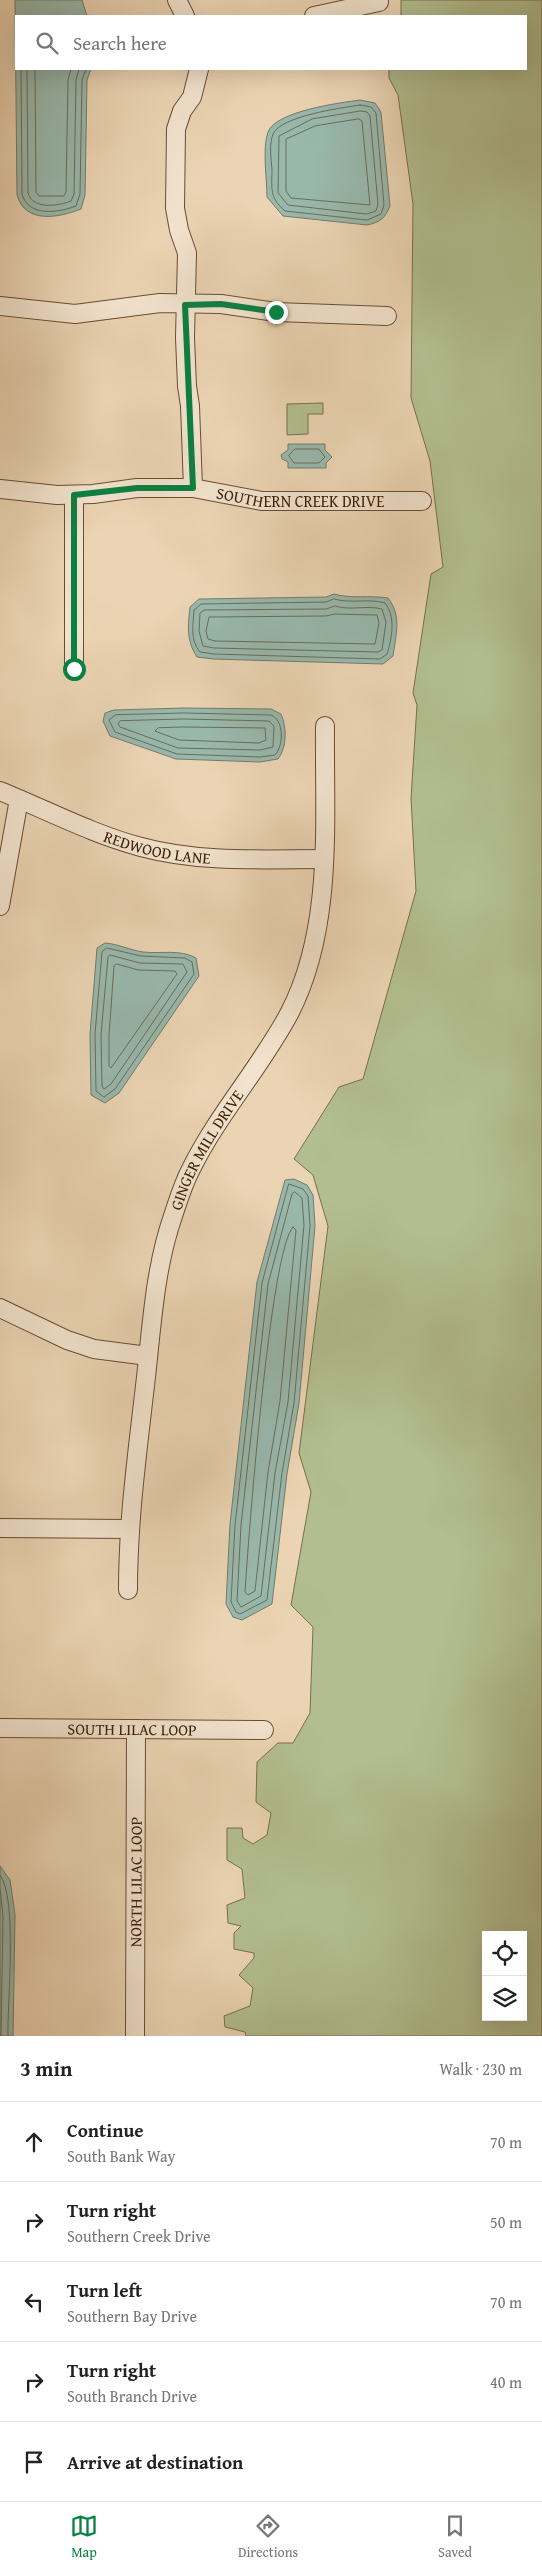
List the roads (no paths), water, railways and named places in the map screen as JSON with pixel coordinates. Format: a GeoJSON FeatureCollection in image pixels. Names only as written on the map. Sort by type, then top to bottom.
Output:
{"type":"FeatureCollection","features":[{"type":"Feature","properties":{"kind":"street"},"geometry":{"type":"LineString","coordinates":[[177,0],[184,15]]}},
{"type":"Feature","properties":{"kind":"street"},"geometry":{"type":"LineString","coordinates":[[319,15],[379,2]]}},
{"type":"Feature","properties":{"kind":"street"},"geometry":{"type":"LineString","coordinates":[[193,488],[185,305],[187,253],[179,230],[175,208],[176,129],[182,112],[192,97],[199,70]]}},
{"type":"Feature","properties":{"kind":"street"},"geometry":{"type":"LineString","coordinates":[[0,306],[75,314],[160,303],[185,305],[221,304],[276,312],[387,316]]}},
{"type":"Feature","properties":{"kind":"street","name":"SOUTHERN CREEK DRIVE"},"geometry":{"type":"LineString","coordinates":[[0,489],[74,495],[137,488],[193,488],[262,501],[422,502]]}},
{"type":"Feature","properties":{"kind":"street"},"geometry":{"type":"LineString","coordinates":[[74,495],[74,669]]}},
{"type":"Feature","properties":{"kind":"street","name":"GINGER MILL DRIVE"},"geometry":{"type":"LineString","coordinates":[[128,1590],[128,1529],[159,1267],[172,1218],[190,1170],[218,1124],[262,1061],[291,1010],[310,959],[320,910],[324,859],[325,726]]}},
{"type":"Feature","properties":{"kind":"street","name":"REDWOOD LANE"},"geometry":{"type":"LineString","coordinates":[[0,791],[89,830],[143,848],[188,856],[228,859],[324,859]]}},
{"type":"Feature","properties":{"kind":"street"},"geometry":{"type":"LineString","coordinates":[[0,906],[19,799]]}},
{"type":"Feature","properties":{"kind":"street"},"geometry":{"type":"LineString","coordinates":[[0,1308],[76,1343],[94,1349],[148,1356]]}},
{"type":"Feature","properties":{"kind":"street"},"geometry":{"type":"LineString","coordinates":[[0,1528],[128,1529]]}},
{"type":"Feature","properties":{"kind":"street","name":"SOUTH LILAC LOOP"},"geometry":{"type":"LineString","coordinates":[[0,1728],[264,1730]]}},
{"type":"Feature","properties":{"kind":"street","name":"NORTH LILAC LOOP"},"geometry":{"type":"LineString","coordinates":[[134,2036],[136,1729]]}},
{"type":"Feature","properties":{"kind":"water"},"geometry":{"type":"Polygon","coordinates":[[[15,0],[82,0],[87,15],[15,15],[15,0]]]}},
{"type":"Feature","properties":{"kind":"water"},"geometry":{"type":"Polygon","coordinates":[[[16,70],[91,70],[87,80],[85,195],[81,209],[62,215],[35,215],[27,211],[17,195],[16,70]]]}},
{"type":"Feature","properties":{"kind":"water"},"geometry":{"type":"Polygon","coordinates":[[[360,100],[375,103],[381,112],[390,206],[386,214],[379,221],[367,225],[283,216],[267,197],[265,155],[268,132],[273,125],[295,113],[360,100]]]}},
{"type":"Feature","properties":{"kind":"water"},"geometry":{"type":"Polygon","coordinates":[[[288,444],[325,444],[325,450],[332,457],[326,463],[326,468],[288,468],[288,462],[282,459],[281,455],[288,450],[288,444]]]}},
{"type":"Feature","properties":{"kind":"water"},"geometry":{"type":"Polygon","coordinates":[[[334,594],[388,598],[397,618],[393,656],[383,664],[213,659],[197,657],[193,651],[188,627],[190,607],[199,599],[326,597],[334,594]]]}},
{"type":"Feature","properties":{"kind":"water"},"geometry":{"type":"Polygon","coordinates":[[[184,708],[271,709],[281,714],[284,725],[285,737],[281,754],[278,759],[260,762],[176,759],[110,736],[103,721],[105,713],[114,710],[184,708]]]}},
{"type":"Feature","properties":{"kind":"water"},"geometry":{"type":"Polygon","coordinates":[[[105,943],[143,952],[190,955],[196,958],[199,976],[119,1093],[105,1103],[91,1095],[90,1034],[97,948],[105,943]]]}},
{"type":"Feature","properties":{"kind":"water"},"geometry":{"type":"Polygon","coordinates":[[[294,1179],[307,1185],[313,1195],[315,1226],[299,1403],[287,1474],[272,1604],[242,1620],[233,1617],[226,1604],[230,1524],[257,1282],[285,1180],[294,1179]]]}},
{"type":"Feature","properties":{"kind":"water"},"geometry":{"type":"Polygon","coordinates":[[[0,1866],[10,1880],[15,1915],[13,2036],[0,2036],[0,1866]]]}}]}
